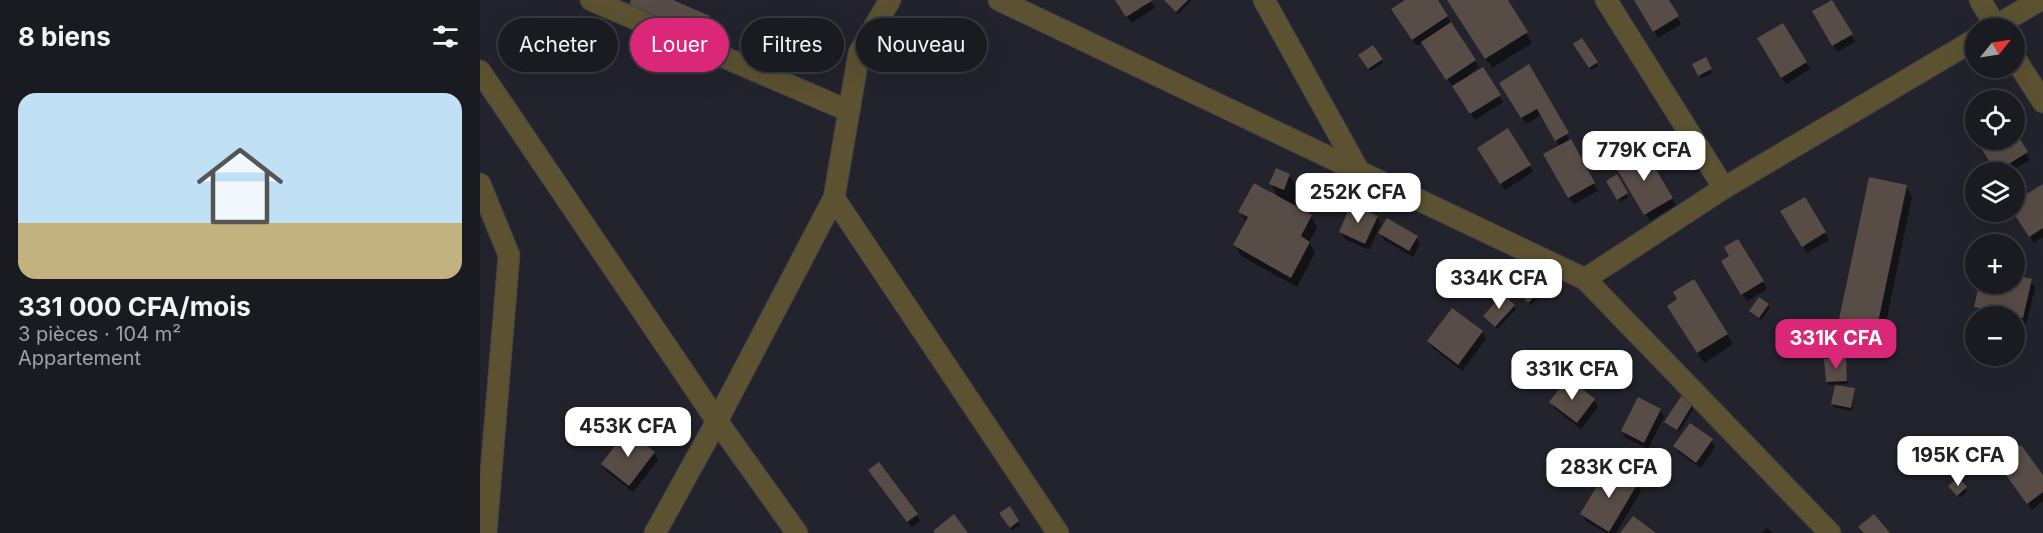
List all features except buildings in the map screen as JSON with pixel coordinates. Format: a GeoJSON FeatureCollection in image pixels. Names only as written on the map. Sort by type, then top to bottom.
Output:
{"type":"FeatureCollection","features":[{"type":"Feature","properties":{"kind":"street"},"geometry":{"type":"LineString","coordinates":[[591,0],[849,111]]}},
{"type":"Feature","properties":{"kind":"street"},"geometry":{"type":"LineString","coordinates":[[655,533],[717,421],[834,198],[859,53],[890,0]]}},
{"type":"Feature","properties":{"kind":"street"},"geometry":{"type":"LineString","coordinates":[[999,0],[1585,279],[1826,529]]}},
{"type":"Feature","properties":{"kind":"street"},"geometry":{"type":"LineString","coordinates":[[1264,0],[1360,173]]}},
{"type":"Feature","properties":{"kind":"street"},"geometry":{"type":"LineString","coordinates":[[1606,0],[1724,188]]}},
{"type":"Feature","properties":{"kind":"street"},"geometry":{"type":"LineString","coordinates":[[1980,0],[1990,18]]}},
{"type":"Feature","properties":{"kind":"street"},"geometry":{"type":"LineString","coordinates":[[2011,18],[2040,0]]}},
{"type":"Feature","properties":{"kind":"street"},"geometry":{"type":"LineString","coordinates":[[1585,279],[1724,188],[1965,46]]}},
{"type":"Feature","properties":{"kind":"street"},"geometry":{"type":"LineString","coordinates":[[480,71],[717,421],[796,533]]}},
{"type":"Feature","properties":{"kind":"street"},"geometry":{"type":"LineString","coordinates":[[2025,74],[2043,102]]}},
{"type":"Feature","properties":{"kind":"street"},"geometry":{"type":"LineString","coordinates":[[480,184],[508,255],[486,533]]}},
{"type":"Feature","properties":{"kind":"street"},"geometry":{"type":"LineString","coordinates":[[834,198],[1058,533]]}},
{"type":"Feature","properties":{"kind":"street"},"geometry":{"type":"LineString","coordinates":[[1802,533],[1826,529]]}}]}
